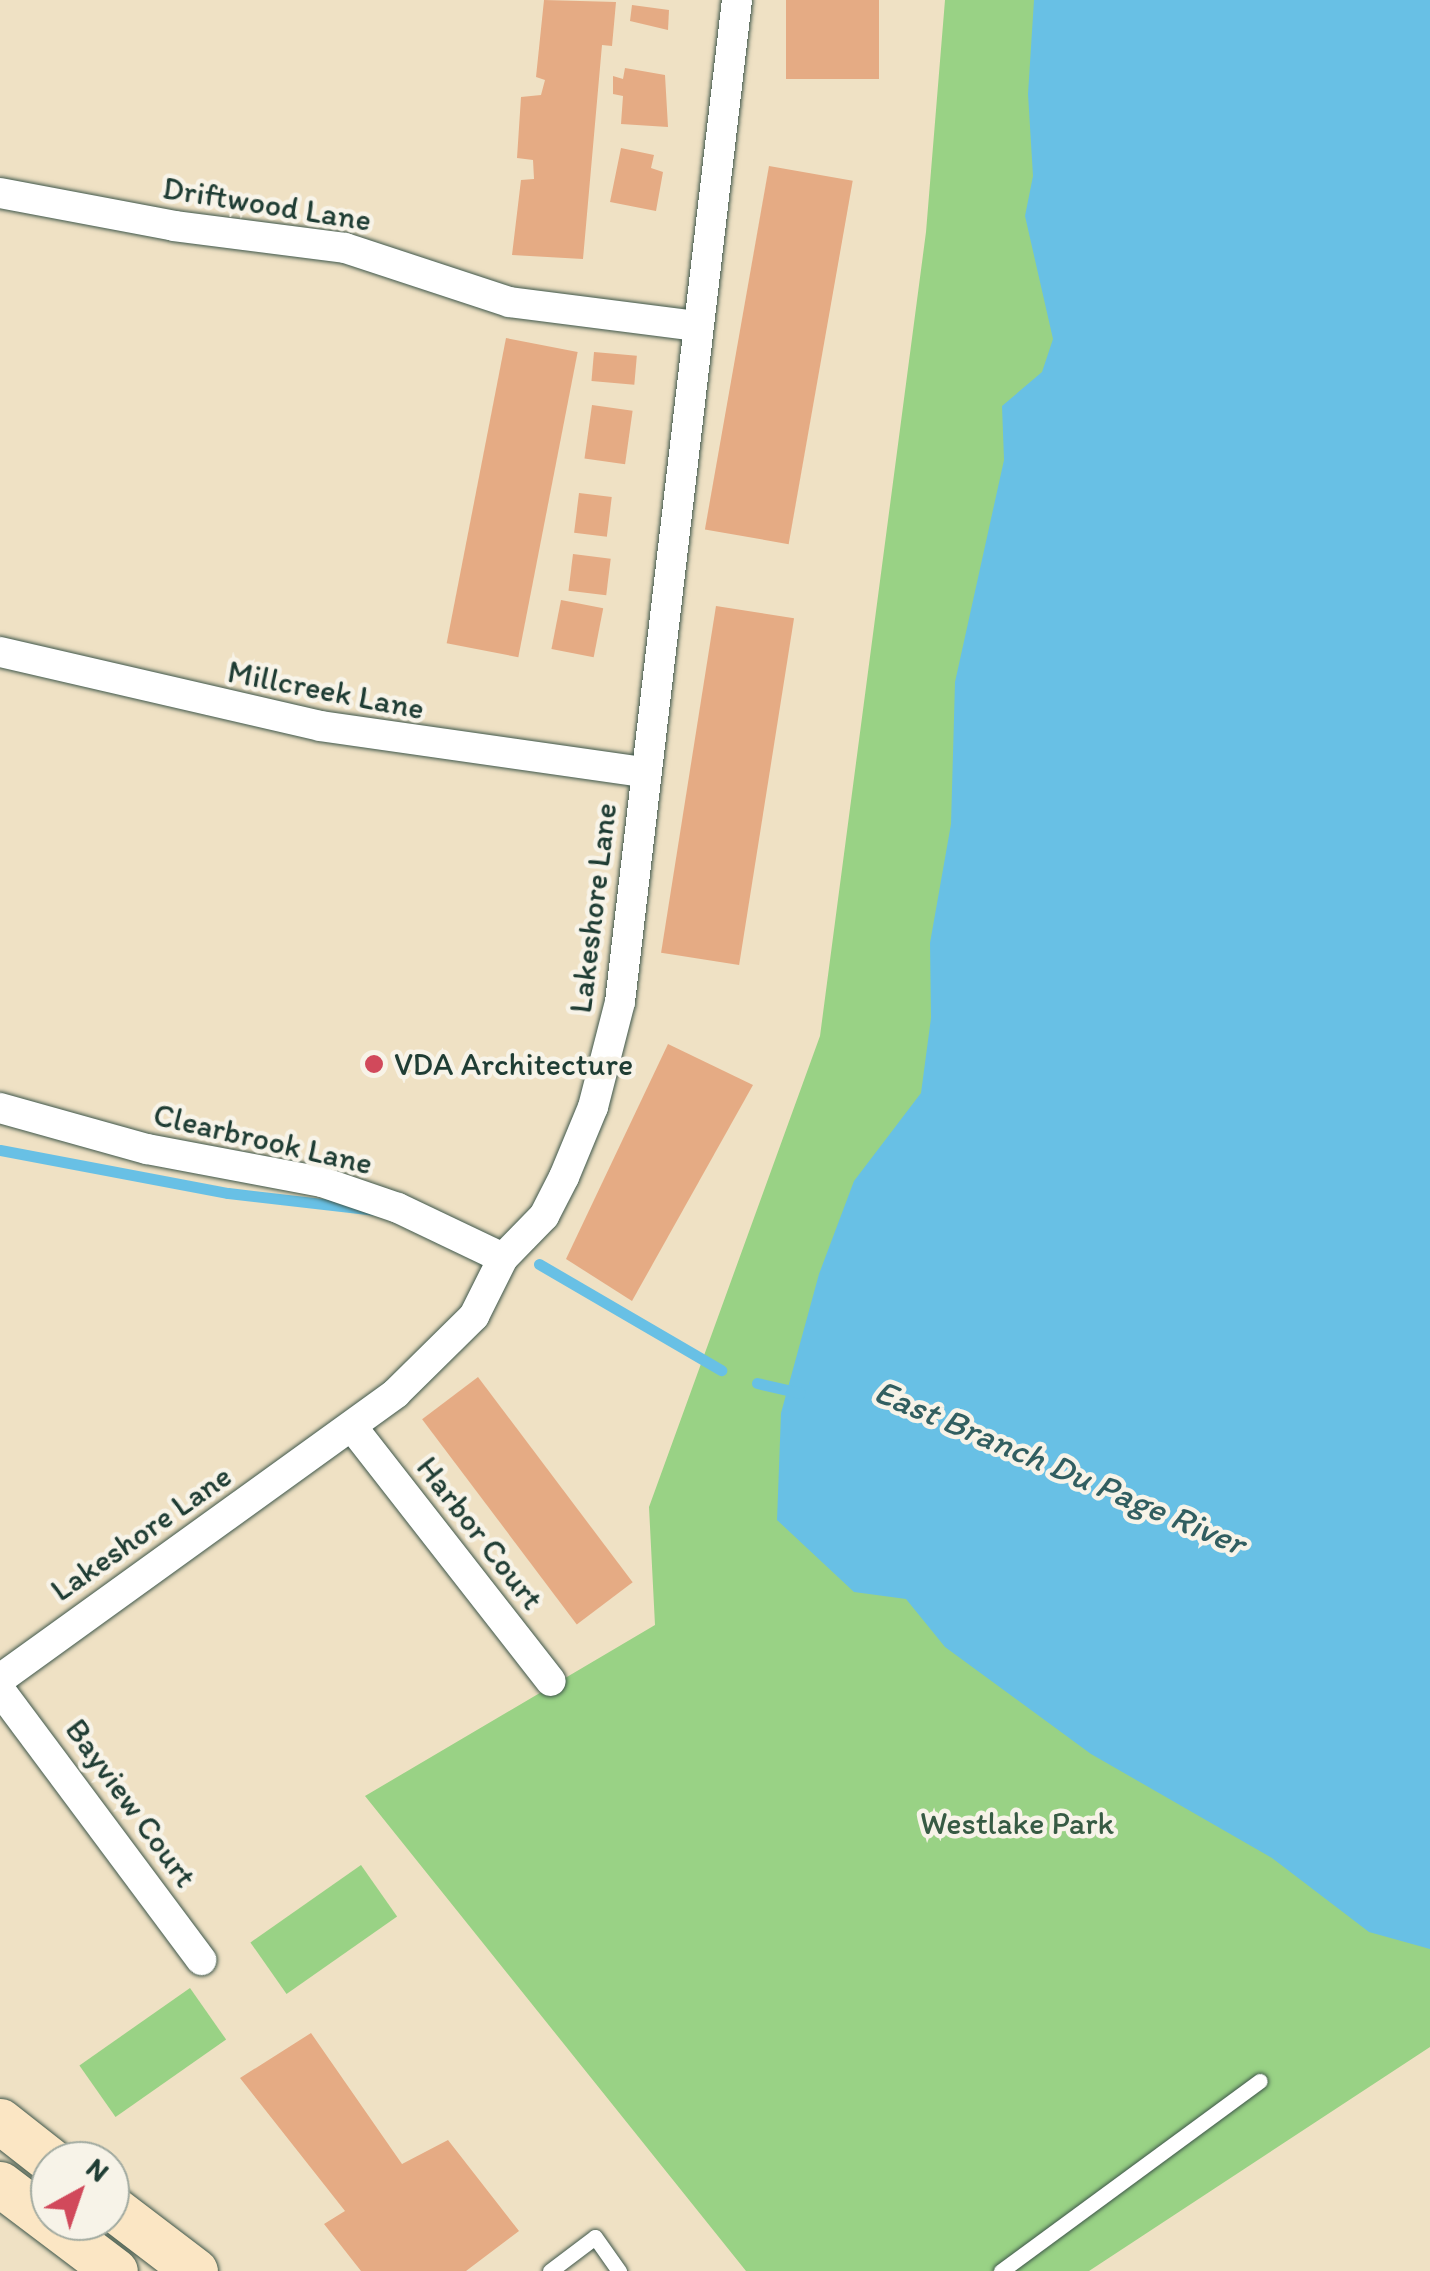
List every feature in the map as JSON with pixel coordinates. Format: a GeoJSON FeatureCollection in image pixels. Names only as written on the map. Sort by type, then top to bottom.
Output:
{"type":"FeatureCollection","features":[{"type":"Feature","properties":{"kind":"street","name":"Lakeshore Lane"},"geometry":{"type":"LineString","coordinates":[[0,1679],[122,1586],[353,1428],[474,1316],[503,1258],[544,1216],[609,1054],[738,0]]}},
{"type":"Feature","properties":{"kind":"street","name":"Driftwood Lane"},"geometry":{"type":"LineString","coordinates":[[0,194],[174,226],[345,248],[508,302],[696,326]]}},
{"type":"Feature","properties":{"kind":"street","name":"Millcreek Lane"},"geometry":{"type":"LineString","coordinates":[[0,652],[320,726],[644,772]]}},
{"type":"Feature","properties":{"kind":"street","name":"Clearbrook Lane"},"geometry":{"type":"LineString","coordinates":[[0,1108],[147,1150],[350,1190],[503,1258]]}},
{"type":"Feature","properties":{"kind":"street","name":"Harbor Court"},"geometry":{"type":"LineString","coordinates":[[353,1428],[551,1682]]}},
{"type":"Feature","properties":{"kind":"street","name":"Bayview Court"},"geometry":{"type":"LineString","coordinates":[[0,1690],[201,1960]]}},
{"type":"Feature","properties":{"kind":"street"},"geometry":{"type":"LineString","coordinates":[[0,2121],[30,2145]]}},
{"type":"Feature","properties":{"kind":"street"},"geometry":{"type":"LineString","coordinates":[[0,2184],[115,2271]]}},
{"type":"Feature","properties":{"kind":"street"},"geometry":{"type":"LineString","coordinates":[[130,2221],[196,2271]]}},
{"type":"Feature","properties":{"kind":"lane"},"geometry":{"type":"LineString","coordinates":[[1000,2271],[1260,2080]]}},
{"type":"Feature","properties":{"kind":"lane"},"geometry":{"type":"LineString","coordinates":[[550,2271],[595,2238],[620,2271]]}},
{"type":"Feature","properties":{"kind":"green space","name":"Westlake Park"},"geometry":{"type":"Polygon","coordinates":[[[945,0],[1430,0],[1430,2047],[1089,2271],[746,2271],[365,1796],[655,1625],[649,1507],[820,1036],[926,232],[945,0]]]}},
{"type":"Feature","properties":{"kind":"green space"},"geometry":{"type":"Polygon","coordinates":[[[361,1865],[397,1917],[287,1994],[250,1942],[361,1865]]]}},
{"type":"Feature","properties":{"kind":"green space"},"geometry":{"type":"Polygon","coordinates":[[[190,1988],[226,2040],[116,2117],[79,2065],[190,1988]]]}},
{"type":"Feature","properties":{"kind":"water"},"geometry":{"type":"Polygon","coordinates":[[[1034,0],[1430,0],[1430,1949],[1369,1932],[1272,1858],[1091,1754],[945,1647],[906,1599],[854,1592],[777,1520],[781,1413],[819,1274],[854,1181],[921,1093],[931,1018],[930,943],[951,824],[955,682],[1004,460],[1002,406],[1042,372],[1053,339],[1025,216],[1033,176],[1028,94],[1034,0]]]}},
{"type":"Feature","properties":{"kind":"building"},"geometry":{"type":"Polygon","coordinates":[[[544,0],[616,2],[612,46],[602,45],[583,259],[512,255],[521,180],[534,179],[533,160],[517,158],[521,97],[541,95],[545,80],[536,77],[544,0]]]}},
{"type":"Feature","properties":{"kind":"building"},"geometry":{"type":"Polygon","coordinates":[[[786,0],[879,0],[879,79],[786,79],[786,0]]]}},
{"type":"Feature","properties":{"kind":"building"},"geometry":{"type":"Polygon","coordinates":[[[632,5],[669,10],[668,30],[630,21],[632,5]]]}},
{"type":"Feature","properties":{"kind":"building"},"geometry":{"type":"Polygon","coordinates":[[[625,68],[665,75],[668,127],[621,124],[623,96],[613,94],[613,76],[623,79],[625,68]]]}},
{"type":"Feature","properties":{"kind":"building"},"geometry":{"type":"Polygon","coordinates":[[[621,148],[654,155],[651,168],[663,172],[656,211],[610,202],[621,148]]]}},
{"type":"Feature","properties":{"kind":"building"},"geometry":{"type":"Polygon","coordinates":[[[769,166],[853,181],[789,544],[705,529],[769,166]]]}},
{"type":"Feature","properties":{"kind":"building"},"geometry":{"type":"Polygon","coordinates":[[[506,338],[578,352],[518,657],[447,643],[506,338]]]}},
{"type":"Feature","properties":{"kind":"building"},"geometry":{"type":"Polygon","coordinates":[[[594,352],[637,356],[634,385],[591,381],[594,352]]]}},
{"type":"Feature","properties":{"kind":"building"},"geometry":{"type":"Polygon","coordinates":[[[592,405],[633,411],[625,464],[584,458],[592,405]]]}},
{"type":"Feature","properties":{"kind":"building"},"geometry":{"type":"Polygon","coordinates":[[[579,493],[612,497],[607,537],[574,533],[579,493]]]}},
{"type":"Feature","properties":{"kind":"building"},"geometry":{"type":"Polygon","coordinates":[[[573,554],[611,559],[606,595],[568,591],[573,554]]]}},
{"type":"Feature","properties":{"kind":"building"},"geometry":{"type":"Polygon","coordinates":[[[561,600],[603,608],[594,657],[551,649],[561,600]]]}},
{"type":"Feature","properties":{"kind":"building"},"geometry":{"type":"Polygon","coordinates":[[[716,606],[794,618],[739,965],[661,953],[716,606]]]}},
{"type":"Feature","properties":{"kind":"building"},"geometry":{"type":"Polygon","coordinates":[[[668,1044],[753,1085],[632,1301],[566,1259],[668,1044]]]}},
{"type":"Feature","properties":{"kind":"building"},"geometry":{"type":"Polygon","coordinates":[[[478,1377],[633,1582],[577,1624],[422,1419],[478,1377]]]}},
{"type":"Feature","properties":{"kind":"building"},"geometry":{"type":"Polygon","coordinates":[[[311,2033],[402,2164],[448,2140],[519,2231],[466,2271],[361,2271],[324,2224],[345,2211],[240,2078],[311,2033]]]}},
{"type":"Feature","properties":{"kind":"waterway","name":"East Branch Du Page River"},"geometry":{"type":"LineString","coordinates":[[0,1150],[228,1193],[374,1210]]}},
{"type":"Feature","properties":{"kind":"waterway","name":"East Branch Du Page River"},"geometry":{"type":"LineString","coordinates":[[539,1264],[721,1370]]}},
{"type":"Feature","properties":{"kind":"waterway","name":"East Branch Du Page River"},"geometry":{"type":"LineString","coordinates":[[757,1383],[800,1393]]}},
{"type":"Feature","properties":{"kind":"place","name":"VDA Architecture"},"geometry":{"type":"Point","coordinates":[374,1064]}}]}
